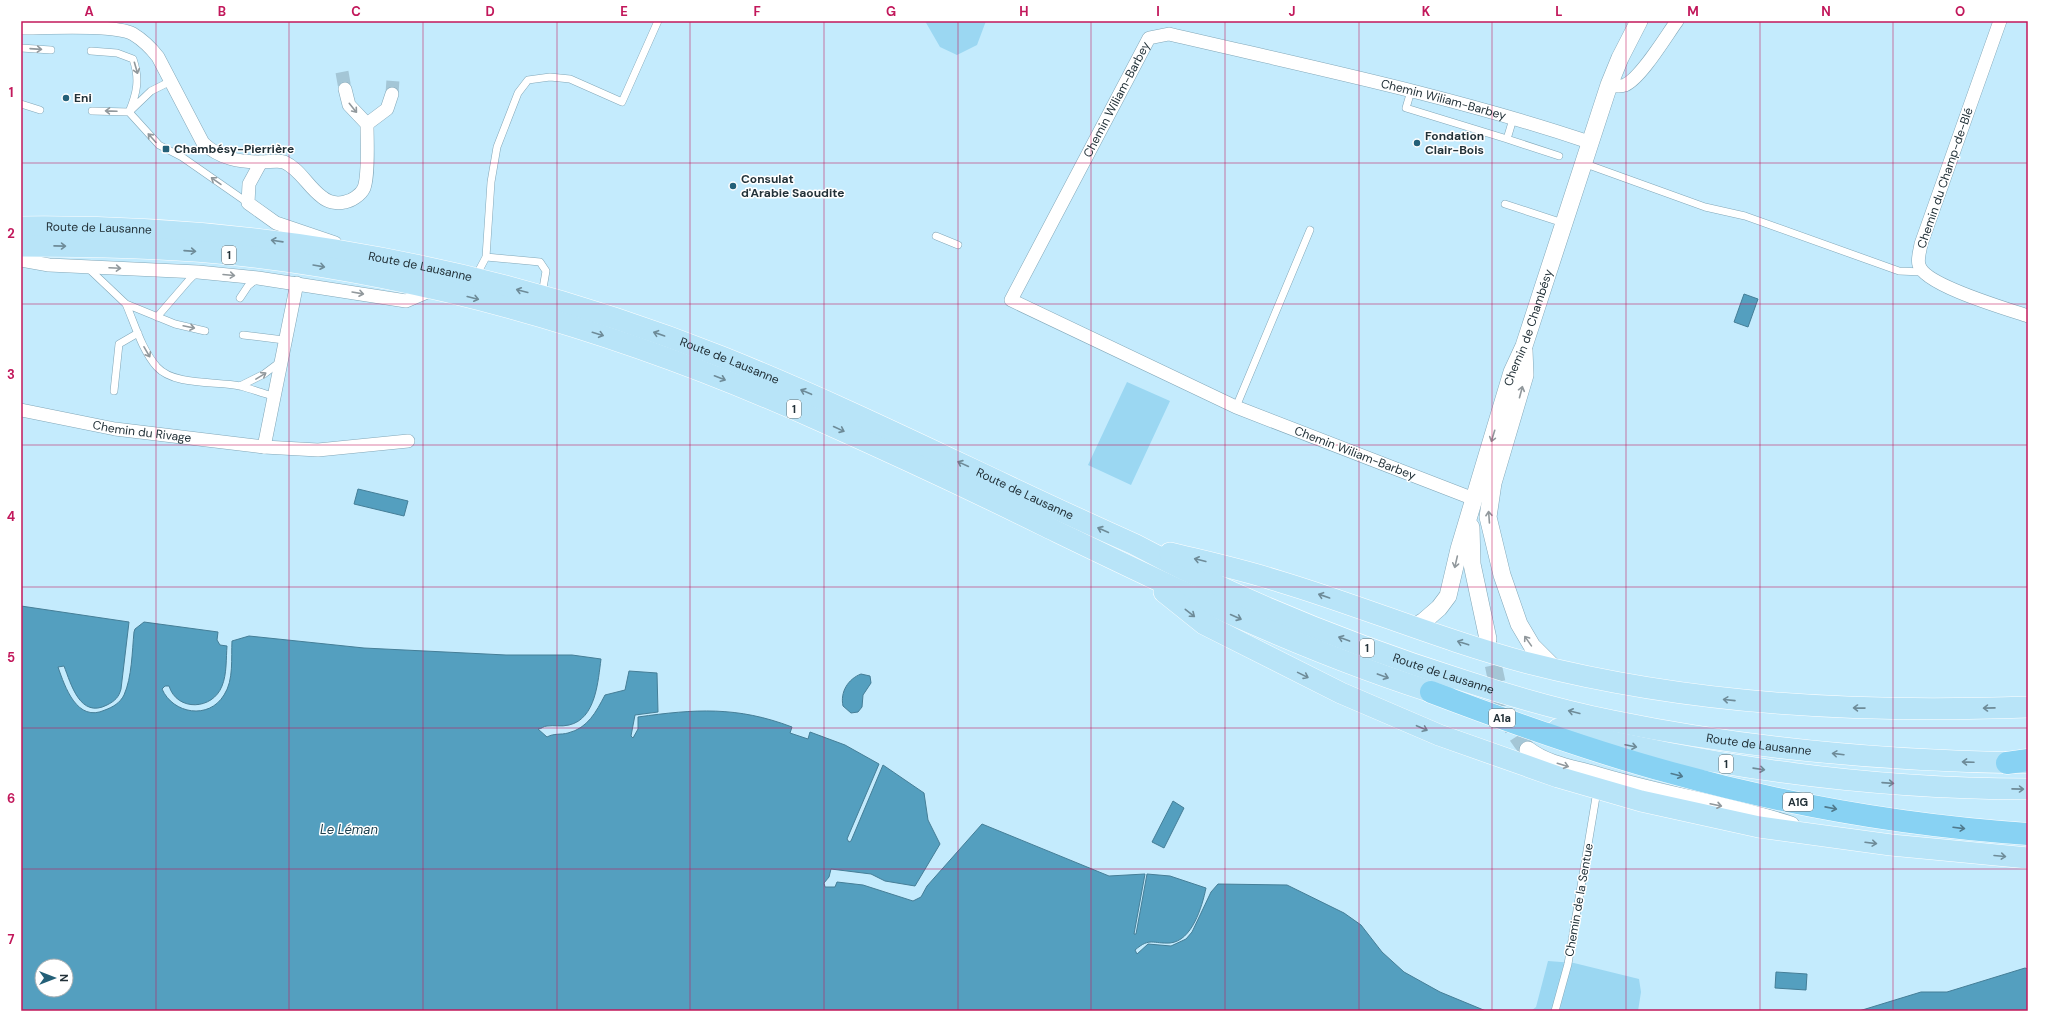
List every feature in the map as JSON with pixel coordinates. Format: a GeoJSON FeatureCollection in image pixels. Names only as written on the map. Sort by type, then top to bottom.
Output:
{"type":"FeatureCollection","features":[{"type":"Feature","properties":{"kind":"highway","name":"A1a"},"geometry":{"type":"LineString","coordinates":[[1431,692],[1573,742]]}},
{"type":"Feature","properties":{"kind":"highway","name":"A1G"},"geometry":{"type":"LineString","coordinates":[[1573,742],[1670,773],[1775,797],[1896,820],[2028,834]]}},
{"type":"Feature","properties":{"kind":"main road","name":"Route de Lausanne"},"geometry":{"type":"LineString","coordinates":[[21,227],[141,228],[316,246],[475,278],[606,315],[668,337],[779,381],[997,479],[1212,582],[1338,637],[1438,673],[1571,711],[1612,721],[1696,736],[1848,755],[1912,760],[2021,762]]}},
{"type":"Feature","properties":{"kind":"main road","name":"Route de Lausanne"},"geometry":{"type":"LineString","coordinates":[[21,246],[138,247],[218,253],[304,264],[435,289],[506,307],[606,336],[742,387],[921,467],[1137,571],[1287,638],[1431,692],[1537,724],[1606,740],[1726,764],[1795,774],[1887,783],[2028,789]]}},
{"type":"Feature","properties":{"kind":"main road"},"geometry":{"type":"LineString","coordinates":[[1134,544],[1280,581],[1491,652],[1555,669],[1653,690],[1777,704],[1905,709],[2028,707]]}},
{"type":"Feature","properties":{"kind":"main road"},"geometry":{"type":"LineString","coordinates":[[1137,571],[1204,624],[1342,693],[1472,748],[1525,767],[1598,789],[1710,817],[1759,827],[1832,838],[2028,858]]}},
{"type":"Feature","properties":{"kind":"street","name":"Chemin de Chambésy"},"geometry":{"type":"LineString","coordinates":[[1414,627],[1424,622],[1444,602],[1450,587],[1472,505],[1512,372],[1524,346],[1583,163],[1610,85],[1620,58],[1639,21]]}},
{"type":"Feature","properties":{"kind":"street"},"geometry":{"type":"LineString","coordinates":[[1610,85],[1623,86],[1630,82],[1643,69],[1676,21]]}},
{"type":"Feature","properties":{"kind":"street","name":"Chemin du Champ-de-Blé"},"geometry":{"type":"LineString","coordinates":[[1922,272],[1918,266],[1921,244],[2000,21]]}},
{"type":"Feature","properties":{"kind":"street"},"geometry":{"type":"LineString","coordinates":[[21,28],[112,29],[132,34],[151,47],[203,143],[210,150],[227,158],[261,162],[283,162],[295,169],[321,197],[333,202],[346,202],[354,199],[364,189],[368,124],[387,109],[392,94]]}},
{"type":"Feature","properties":{"kind":"street","name":"Chemin Wiliam-Barbey"},"geometry":{"type":"LineString","coordinates":[[1472,505],[1236,407],[1011,300],[1149,38],[1169,34],[1342,72],[1513,118],[1590,142]]}},
{"type":"Feature","properties":{"kind":"street"},"geometry":{"type":"LineString","coordinates":[[345,89],[349,105],[368,124]]}},
{"type":"Feature","properties":{"kind":"street"},"geometry":{"type":"LineString","coordinates":[[261,162],[249,184],[248,203],[276,223],[371,256]]}},
{"type":"Feature","properties":{"kind":"street","name":"Route de Lausanne"},"geometry":{"type":"LineString","coordinates":[[21,260],[49,265],[198,272],[258,278],[406,301],[435,289]]}},
{"type":"Feature","properties":{"kind":"street"},"geometry":{"type":"LineString","coordinates":[[1922,272],[1945,287],[2028,316]]}},
{"type":"Feature","properties":{"kind":"street"},"geometry":{"type":"LineString","coordinates":[[264,447],[284,340],[297,283]]}},
{"type":"Feature","properties":{"kind":"street"},"geometry":{"type":"LineString","coordinates":[[1524,346],[1525,375],[1493,483],[1488,516],[1502,575],[1519,624],[1532,646],[1555,669]]}},
{"type":"Feature","properties":{"kind":"street","name":"Chemin du Rivage"},"geometry":{"type":"LineString","coordinates":[[21,410],[115,429],[264,447],[318,450],[408,441]]}},
{"type":"Feature","properties":{"kind":"street"},"geometry":{"type":"LineString","coordinates":[[1472,505],[1472,564],[1488,639]]}},
{"type":"Feature","properties":{"kind":"street"},"geometry":{"type":"LineString","coordinates":[[1528,750],[1546,760],[1616,781],[1757,814],[1832,838]]}},
{"type":"Feature","properties":{"kind":"lane"},"geometry":{"type":"LineString","coordinates":[[475,278],[486,257],[491,182],[497,147],[518,93],[528,80],[550,77],[570,79],[622,102],[658,21]]}},
{"type":"Feature","properties":{"kind":"lane"},"geometry":{"type":"LineString","coordinates":[[21,48],[51,50]]}},
{"type":"Feature","properties":{"kind":"lane"},"geometry":{"type":"LineString","coordinates":[[91,51],[118,53],[133,59],[137,71],[138,82],[137,93],[129,112]]}},
{"type":"Feature","properties":{"kind":"lane"},"geometry":{"type":"LineString","coordinates":[[92,111],[129,112],[151,91],[170,81]]}},
{"type":"Feature","properties":{"kind":"lane"},"geometry":{"type":"LineString","coordinates":[[1410,91],[1406,108],[1559,156]]}},
{"type":"Feature","properties":{"kind":"lane"},"geometry":{"type":"LineString","coordinates":[[21,104],[40,110]]}},
{"type":"Feature","properties":{"kind":"lane"},"geometry":{"type":"LineString","coordinates":[[129,112],[159,145],[182,156],[248,203]]}},
{"type":"Feature","properties":{"kind":"lane"},"geometry":{"type":"LineString","coordinates":[[1507,139],[1513,118]]}},
{"type":"Feature","properties":{"kind":"lane"},"geometry":{"type":"LineString","coordinates":[[1583,163],[1705,207],[1745,216],[1899,271],[1922,272]]}},
{"type":"Feature","properties":{"kind":"lane"},"geometry":{"type":"LineString","coordinates":[[1505,204],[1563,224]]}},
{"type":"Feature","properties":{"kind":"lane"},"geometry":{"type":"LineString","coordinates":[[1236,407],[1310,230]]}},
{"type":"Feature","properties":{"kind":"lane"},"geometry":{"type":"LineString","coordinates":[[936,236],[958,245]]}},
{"type":"Feature","properties":{"kind":"lane"},"geometry":{"type":"LineString","coordinates":[[486,257],[540,262],[546,271],[542,296]]}},
{"type":"Feature","properties":{"kind":"lane"},"geometry":{"type":"LineString","coordinates":[[87,266],[126,304],[174,324],[205,331]]}},
{"type":"Feature","properties":{"kind":"lane"},"geometry":{"type":"LineString","coordinates":[[157,317],[188,280],[198,272]]}},
{"type":"Feature","properties":{"kind":"lane"},"geometry":{"type":"LineString","coordinates":[[240,298],[248,286],[258,278]]}},
{"type":"Feature","properties":{"kind":"lane"},"geometry":{"type":"LineString","coordinates":[[126,304],[146,353],[158,369],[178,379],[240,386],[255,392],[273,396]]}},
{"type":"Feature","properties":{"kind":"lane"},"geometry":{"type":"LineString","coordinates":[[114,391],[119,344],[138,333]]}},
{"type":"Feature","properties":{"kind":"lane"},"geometry":{"type":"LineString","coordinates":[[243,335],[284,340]]}},
{"type":"Feature","properties":{"kind":"lane"},"geometry":{"type":"LineString","coordinates":[[240,386],[264,374],[280,362]]}},
{"type":"Feature","properties":{"kind":"lane","name":"Chemin de la Sentue"},"geometry":{"type":"LineString","coordinates":[[1555,1011],[1568,964],[1598,789]]}},
{"type":"Feature","properties":{"kind":"shaded area"},"geometry":{"type":"Polygon","coordinates":[[[925,21],[986,21],[977,45],[957,55],[940,47],[925,21]]]}},
{"type":"Feature","properties":{"kind":"shaded area"},"geometry":{"type":"Polygon","coordinates":[[[1127,382],[1170,401],[1131,485],[1088,465],[1127,382]]]}},
{"type":"Feature","properties":{"kind":"shaded area"},"geometry":{"type":"Polygon","coordinates":[[[1548,961],[1574,963],[1639,979],[1641,992],[1638,1011],[1531,1011],[1536,1007],[1548,961]]]}},
{"type":"Feature","properties":{"kind":"water"},"geometry":{"type":"Polygon","coordinates":[[[1744,294],[1758,299],[1748,327],[1734,322],[1744,294]]]}},
{"type":"Feature","properties":{"kind":"water"},"geometry":{"type":"Polygon","coordinates":[[[358,489],[408,501],[404,516],[354,504],[358,489]]]}},
{"type":"Feature","properties":{"kind":"water","name":"Le Léman"},"geometry":{"type":"Polygon","coordinates":[[[21,606],[129,622],[121,689],[118,697],[112,702],[98,708],[83,704],[78,698],[70,682],[64,666],[58,667],[64,684],[74,701],[87,712],[95,713],[113,706],[124,695],[130,672],[134,632],[135,629],[144,622],[218,632],[217,640],[220,645],[227,646],[224,681],[217,694],[211,700],[195,705],[187,704],[179,700],[173,694],[169,686],[165,686],[162,689],[174,704],[192,711],[201,711],[210,708],[224,695],[231,676],[232,641],[249,636],[364,648],[506,655],[572,655],[601,659],[597,688],[590,707],[585,715],[578,721],[569,725],[546,726],[538,729],[547,737],[575,731],[586,723],[595,713],[605,695],[625,690],[629,671],[657,673],[658,712],[635,715],[631,736],[633,738],[638,729],[638,717],[697,711],[734,712],[753,715],[792,727],[790,733],[808,739],[810,732],[845,745],[879,764],[847,839],[849,842],[851,841],[883,765],[924,793],[928,820],[940,844],[915,886],[885,881],[871,874],[831,869],[829,877],[824,883],[825,887],[835,887],[837,882],[863,885],[913,901],[921,897],[927,886],[982,824],[1109,876],[1145,874],[1134,934],[1136,934],[1147,874],[1170,876],[1206,888],[1195,922],[1184,936],[1178,941],[1170,943],[1148,942],[1135,950],[1137,954],[1148,944],[1171,946],[1186,939],[1192,932],[1211,892],[1218,884],[1287,885],[1344,913],[1361,925],[1382,952],[1404,972],[1440,992],[1486,1011],[21,1011],[21,606]]]}},
{"type":"Feature","properties":{"kind":"water"},"geometry":{"type":"Polygon","coordinates":[[[861,674],[870,676],[871,683],[863,695],[862,707],[858,712],[851,713],[843,706],[842,701],[844,691],[852,679],[861,674]]]}},
{"type":"Feature","properties":{"kind":"water"},"geometry":{"type":"Polygon","coordinates":[[[1173,801],[1184,808],[1164,848],[1152,842],[1173,801]]]}},
{"type":"Feature","properties":{"kind":"water"},"geometry":{"type":"Polygon","coordinates":[[[2025,968],[2028,969],[2028,1011],[1859,1011],[1921,992],[1947,992],[2025,968]]]}},
{"type":"Feature","properties":{"kind":"water"},"geometry":{"type":"Polygon","coordinates":[[[1776,972],[1807,974],[1806,990],[1775,988],[1776,972]]]}},
{"type":"Feature","properties":{"kind":"tunnel"},"geometry":{"type":"LineString","coordinates":[[342,72],[345,89]]}},
{"type":"Feature","properties":{"kind":"tunnel"},"geometry":{"type":"LineString","coordinates":[[392,94],[393,79]]}},
{"type":"Feature","properties":{"kind":"tunnel"},"geometry":{"type":"LineString","coordinates":[[1488,641],[1497,684],[1506,713],[1519,739],[1528,750]]}},
{"type":"Feature","properties":{"kind":"place","name":"Eni"},"geometry":{"type":"Point","coordinates":[66,98]}},
{"type":"Feature","properties":{"kind":"place","name":"Fondation Clair-Bois"},"geometry":{"type":"Point","coordinates":[1417,143]}},
{"type":"Feature","properties":{"kind":"place","name":"Chambésy-Pierrière"},"geometry":{"type":"Point","coordinates":[166,149]}},
{"type":"Feature","properties":{"kind":"place","name":"Consulat d'Arabie Saoudite"},"geometry":{"type":"Point","coordinates":[733,186]}}]}
